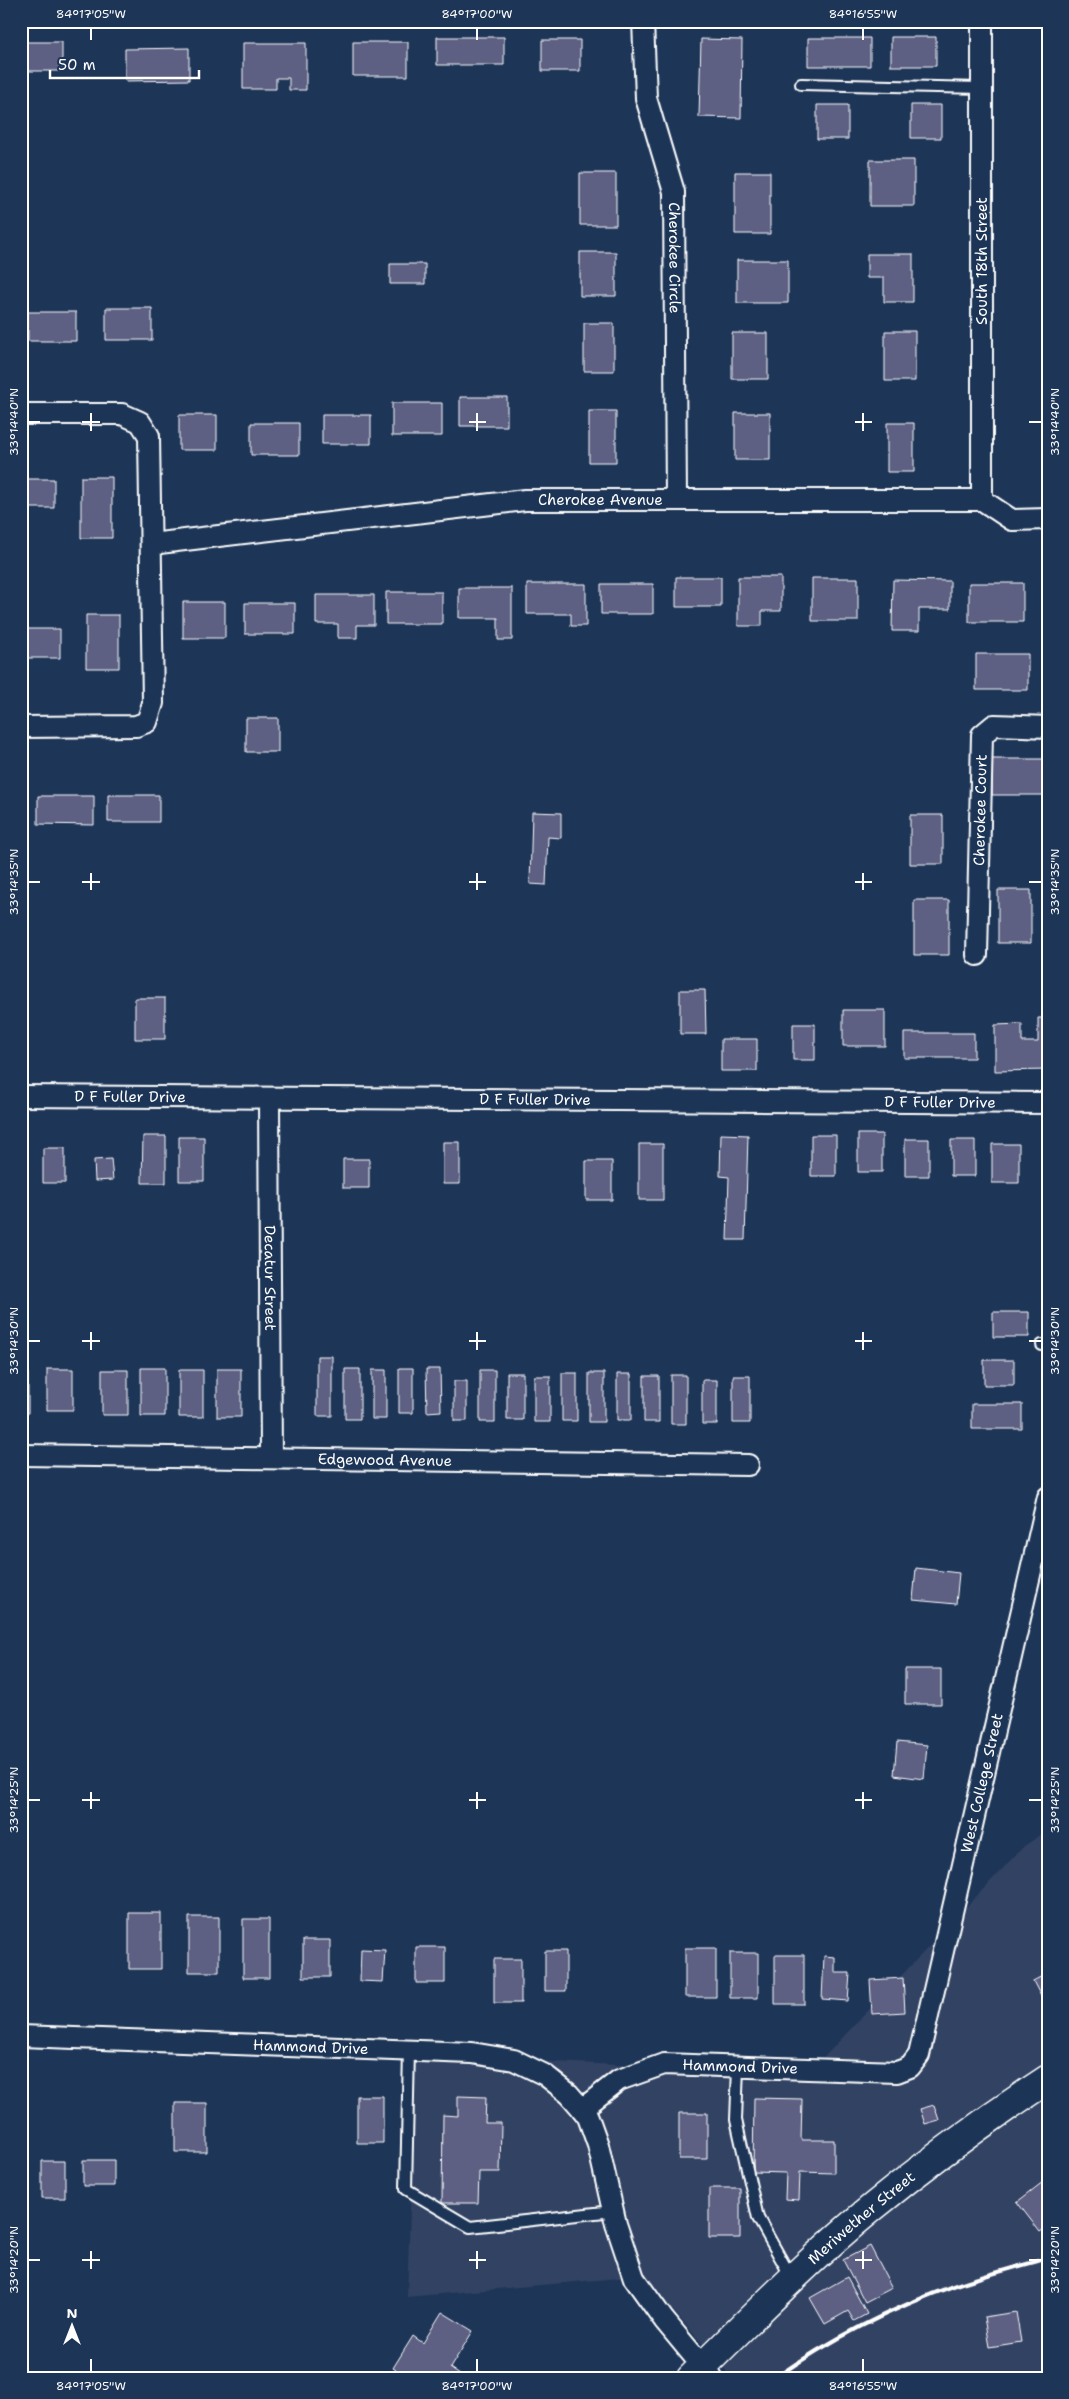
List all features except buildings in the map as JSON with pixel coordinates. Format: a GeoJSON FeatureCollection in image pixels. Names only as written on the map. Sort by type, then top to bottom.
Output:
{"type":"FeatureCollection","features":[{"type":"Feature","properties":{"kind":"street","name":"Cherokee Circle"},"geometry":{"type":"LineString","coordinates":[[643,21],[646,98],[674,192],[676,499]]}},
{"type":"Feature","properties":{"kind":"street","name":"South 18th Street"},"geometry":{"type":"LineString","coordinates":[[982,21],[982,500]]}},
{"type":"Feature","properties":{"kind":"street"},"geometry":{"type":"LineString","coordinates":[[21,414],[122,414],[140,422],[148,436],[153,703],[148,722],[136,726],[21,727]]}},
{"type":"Feature","properties":{"kind":"street","name":"Cherokee Avenue"},"geometry":{"type":"LineString","coordinates":[[151,544],[526,500],[982,500]]}},
{"type":"Feature","properties":{"kind":"street"},"geometry":{"type":"LineString","coordinates":[[982,500],[1012,520],[1048,519]]}},
{"type":"Feature","properties":{"kind":"street","name":"Cherokee Court"},"geometry":{"type":"LineString","coordinates":[[977,954],[982,734],[994,725],[1048,727]]}},
{"type":"Feature","properties":{"kind":"street","name":"D F Fuller Drive"},"geometry":{"type":"LineString","coordinates":[[21,1096],[1048,1102]]}},
{"type":"Feature","properties":{"kind":"street","name":"Decatur Street"},"geometry":{"type":"LineString","coordinates":[[269,1098],[271,1458]]}},
{"type":"Feature","properties":{"kind":"street","name":"Edgewood Avenue"},"geometry":{"type":"LineString","coordinates":[[21,1454],[748,1465]]}},
{"type":"Feature","properties":{"kind":"street","name":"West College Street"},"geometry":{"type":"LineString","coordinates":[[910,2067],[919,2055],[1048,1497]]}},
{"type":"Feature","properties":{"kind":"street","name":"Hammond Drive"},"geometry":{"type":"LineString","coordinates":[[21,2036],[472,2053],[514,2060],[546,2075],[569,2094],[588,2117],[598,2145],[613,2211],[634,2278],[702,2374]]}},
{"type":"Feature","properties":{"kind":"street","name":"Hammond Drive"},"geometry":{"type":"LineString","coordinates":[[582,2109],[619,2080],[664,2064],[897,2072],[910,2067]]}},
{"type":"Feature","properties":{"kind":"street","name":"Meriwether Street"},"geometry":{"type":"LineString","coordinates":[[702,2374],[793,2279],[888,2195],[974,2128],[1048,2079]]}},
{"type":"Feature","properties":{"kind":"lane"},"geometry":{"type":"LineString","coordinates":[[801,84],[982,88]]}},
{"type":"Feature","properties":{"kind":"lane"},"geometry":{"type":"LineString","coordinates":[[409,2050],[406,2189],[470,2227],[613,2211]]}},
{"type":"Feature","properties":{"kind":"lane"},"geometry":{"type":"LineString","coordinates":[[738,2067],[736,2120],[758,2218],[793,2279]]}},
{"type":"Feature","properties":{"kind":"shaded area"},"geometry":{"type":"Polygon","coordinates":[[[1048,1830],[1048,2378],[730,2378],[724,2368],[642,2276],[407,2297],[415,2059],[536,2061],[808,2074],[1024,1846],[1048,1830]]]}},
{"type":"Feature","properties":{"kind":"railway"},"geometry":{"type":"LineString","coordinates":[[775,2378],[818,2350],[885,2314],[956,2285],[1048,2258]]}},
{"type":"Feature","properties":{"kind":"railway"},"geometry":{"type":"LineString","coordinates":[[1039,2378],[1048,2371]]}}]}
